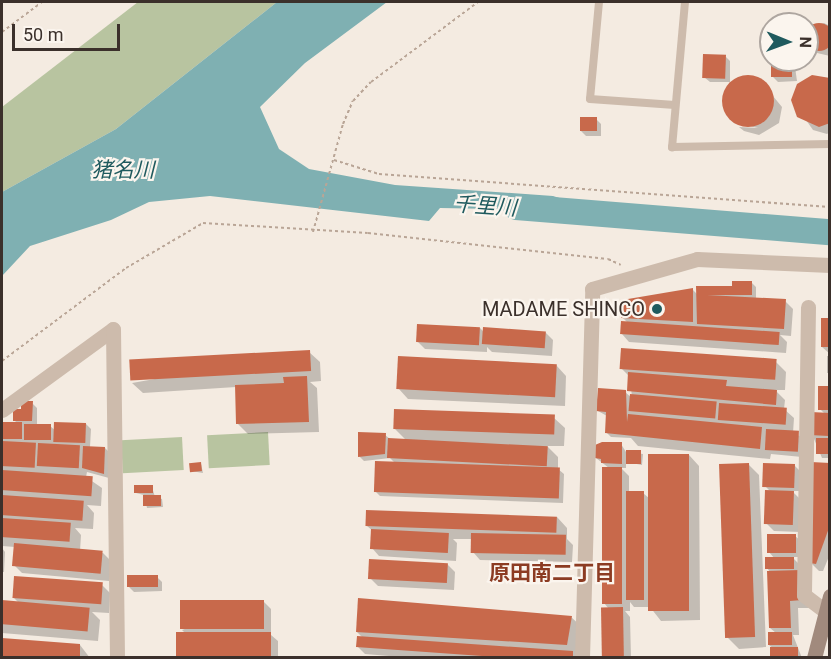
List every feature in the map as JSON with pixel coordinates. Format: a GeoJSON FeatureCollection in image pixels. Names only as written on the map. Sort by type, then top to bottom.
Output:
{"type":"FeatureCollection","features":[{"type":"Feature","properties":{"kind":"street"},"geometry":{"type":"LineString","coordinates":[[582,657],[592,289],[697,259],[830,265]]}},
{"type":"Feature","properties":{"kind":"street"},"geometry":{"type":"LineString","coordinates":[[808,307],[804,596],[825,611]]}},
{"type":"Feature","properties":{"kind":"street"},"geometry":{"type":"LineString","coordinates":[[2,410],[113,329],[117,657]]}},
{"type":"Feature","properties":{"kind":"street"},"geometry":{"type":"LineString","coordinates":[[814,657],[830,596]]}},
{"type":"Feature","properties":{"kind":"lane"},"geometry":{"type":"LineString","coordinates":[[599,2],[590,99],[675,105]]}},
{"type":"Feature","properties":{"kind":"lane"},"geometry":{"type":"LineString","coordinates":[[685,2],[672,147],[830,144]]}},
{"type":"Feature","properties":{"kind":"path"},"geometry":{"type":"LineString","coordinates":[[2,32],[42,2]]}},
{"type":"Feature","properties":{"kind":"path"},"geometry":{"type":"LineString","coordinates":[[313,232],[343,124],[353,101],[372,82],[478,2]]}},
{"type":"Feature","properties":{"kind":"path"},"geometry":{"type":"LineString","coordinates":[[334,160],[379,174],[830,207]]}},
{"type":"Feature","properties":{"kind":"path"},"geometry":{"type":"LineString","coordinates":[[2,361],[126,268],[203,223],[313,232],[368,233],[608,260],[621,264],[625,279]]}},
{"type":"Feature","properties":{"kind":"green space"},"geometry":{"type":"Polygon","coordinates":[[[138,2],[277,2],[116,129],[2,192],[2,107],[138,2]]]}},
{"type":"Feature","properties":{"kind":"green space"},"geometry":{"type":"Polygon","coordinates":[[[268,432],[270,465],[209,468],[207,435],[268,432]]]}},
{"type":"Feature","properties":{"kind":"green space"},"geometry":{"type":"Polygon","coordinates":[[[182,437],[184,470],[123,473],[121,440],[182,437]]]}},
{"type":"Feature","properties":{"kind":"water","name":"猪名川"},"geometry":{"type":"Polygon","coordinates":[[[277,2],[387,2],[305,63],[260,107],[279,149],[309,169],[395,185],[553,196],[600,211],[440,208],[429,221],[210,196],[149,202],[111,220],[30,246],[2,276],[2,192],[116,129],[277,2]]]}},
{"type":"Feature","properties":{"kind":"building"},"geometry":{"type":"Polygon","coordinates":[[[819,23],[829,27],[832,32],[832,42],[829,47],[819,51],[819,23]]]}},
{"type":"Feature","properties":{"kind":"building"},"geometry":{"type":"Polygon","coordinates":[[[703,54],[726,55],[725,79],[702,78],[703,54]]]}},
{"type":"Feature","properties":{"kind":"building"},"geometry":{"type":"Polygon","coordinates":[[[771,72],[792,72],[792,77],[771,77],[771,72]]]}},
{"type":"Feature","properties":{"kind":"building"},"geometry":{"type":"Polygon","coordinates":[[[743,75],[753,75],[767,82],[774,101],[767,120],[753,127],[743,127],[733,123],[726,116],[722,106],[722,96],[726,86],[733,79],[743,75]]]}},
{"type":"Feature","properties":{"kind":"building"},"geometry":{"type":"Polygon","coordinates":[[[812,75],[830,78],[830,123],[819,127],[797,117],[791,100],[797,84],[812,75]]]}},
{"type":"Feature","properties":{"kind":"building"},"geometry":{"type":"Polygon","coordinates":[[[580,117],[597,117],[597,131],[580,131],[580,117]]]}},
{"type":"Feature","properties":{"kind":"building"},"geometry":{"type":"Polygon","coordinates":[[[732,281],[752,281],[752,295],[707,295],[786,299],[784,329],[697,324],[696,286],[732,286],[732,281]]]}},
{"type":"Feature","properties":{"kind":"building","name":"MADAME SHINCO"},"geometry":{"type":"Polygon","coordinates":[[[693,288],[693,322],[621,318],[622,300],[693,288]]]}},
{"type":"Feature","properties":{"kind":"building"},"geometry":{"type":"Polygon","coordinates":[[[821,318],[830,318],[830,347],[821,347],[821,318]]]}},
{"type":"Feature","properties":{"kind":"building"},"geometry":{"type":"Polygon","coordinates":[[[621,321],[780,332],[779,345],[620,334],[621,321]]]}},
{"type":"Feature","properties":{"kind":"building"},"geometry":{"type":"Polygon","coordinates":[[[417,324],[480,327],[479,345],[416,342],[417,324]]]}},
{"type":"Feature","properties":{"kind":"building"},"geometry":{"type":"Polygon","coordinates":[[[483,327],[546,331],[545,348],[482,344],[483,327]]]}},
{"type":"Feature","properties":{"kind":"building"},"geometry":{"type":"Polygon","coordinates":[[[621,348],[777,359],[775,380],[620,369],[621,348]]]}},
{"type":"Feature","properties":{"kind":"building"},"geometry":{"type":"Polygon","coordinates":[[[310,350],[311,371],[130,380],[129,359],[310,350]]]}},
{"type":"Feature","properties":{"kind":"building"},"geometry":{"type":"Polygon","coordinates":[[[398,356],[557,364],[555,397],[396,389],[398,356]]]}},
{"type":"Feature","properties":{"kind":"building"},"geometry":{"type":"Polygon","coordinates":[[[628,372],[727,380],[726,386],[777,390],[776,405],[627,391],[628,372]]]}},
{"type":"Feature","properties":{"kind":"building"},"geometry":{"type":"Polygon","coordinates":[[[307,376],[309,422],[236,424],[235,385],[284,383],[283,377],[307,376]]]}},
{"type":"Feature","properties":{"kind":"building"},"geometry":{"type":"Polygon","coordinates":[[[818,386],[830,386],[830,410],[818,410],[818,386]]]}},
{"type":"Feature","properties":{"kind":"building"},"geometry":{"type":"Polygon","coordinates":[[[598,388],[626,390],[627,422],[628,414],[762,427],[760,449],[605,433],[606,412],[596,411],[598,388]]]}},
{"type":"Feature","properties":{"kind":"building"},"geometry":{"type":"Polygon","coordinates":[[[630,394],[717,402],[715,419],[629,411],[630,394]]]}},
{"type":"Feature","properties":{"kind":"building"},"geometry":{"type":"Polygon","coordinates":[[[21,401],[33,401],[32,421],[13,421],[13,409],[21,409],[21,401]]]}},
{"type":"Feature","properties":{"kind":"building"},"geometry":{"type":"Polygon","coordinates":[[[719,403],[787,408],[786,425],[718,420],[719,403]]]}},
{"type":"Feature","properties":{"kind":"building"},"geometry":{"type":"Polygon","coordinates":[[[394,409],[555,415],[554,435],[393,429],[394,409]]]}},
{"type":"Feature","properties":{"kind":"building"},"geometry":{"type":"Polygon","coordinates":[[[811,412],[830,413],[829,436],[810,435],[811,412]]]}},
{"type":"Feature","properties":{"kind":"building"},"geometry":{"type":"Polygon","coordinates":[[[2,422],[22,422],[22,439],[2,439],[2,422]]]}},
{"type":"Feature","properties":{"kind":"building"},"geometry":{"type":"Polygon","coordinates":[[[54,422],[86,423],[85,443],[53,442],[54,422]]]}},
{"type":"Feature","properties":{"kind":"building"},"geometry":{"type":"Polygon","coordinates":[[[24,424],[51,424],[51,440],[24,440],[24,424]]]}},
{"type":"Feature","properties":{"kind":"building"},"geometry":{"type":"Polygon","coordinates":[[[766,429],[799,431],[798,452],[765,450],[766,429]]]}},
{"type":"Feature","properties":{"kind":"building"},"geometry":{"type":"Polygon","coordinates":[[[358,432],[386,433],[385,454],[358,457],[358,432]]]}},
{"type":"Feature","properties":{"kind":"building"},"geometry":{"type":"Polygon","coordinates":[[[388,438],[548,446],[547,466],[387,458],[388,438]]]}},
{"type":"Feature","properties":{"kind":"building"},"geometry":{"type":"Polygon","coordinates":[[[816,438],[830,438],[830,454],[816,454],[816,438]]]}},
{"type":"Feature","properties":{"kind":"building"},"geometry":{"type":"Polygon","coordinates":[[[2,441],[36,443],[35,468],[2,466],[2,441]]]}},
{"type":"Feature","properties":{"kind":"building"},"geometry":{"type":"Polygon","coordinates":[[[602,442],[622,442],[622,464],[601,463],[601,459],[595,458],[595,445],[602,442]]]}},
{"type":"Feature","properties":{"kind":"building"},"geometry":{"type":"Polygon","coordinates":[[[38,443],[80,445],[79,468],[37,466],[38,443]]]}},
{"type":"Feature","properties":{"kind":"building"},"geometry":{"type":"Polygon","coordinates":[[[83,446],[105,447],[104,474],[82,468],[83,446]]]}},
{"type":"Feature","properties":{"kind":"building"},"geometry":{"type":"Polygon","coordinates":[[[626,450],[641,450],[641,464],[626,464],[626,450]]]}},
{"type":"Feature","properties":{"kind":"building"},"geometry":{"type":"Polygon","coordinates":[[[648,454],[689,454],[689,611],[648,611],[648,454]]]}},
{"type":"Feature","properties":{"kind":"building"},"geometry":{"type":"Polygon","coordinates":[[[375,461],[560,467],[559,498],[374,492],[375,461]]]}},
{"type":"Feature","properties":{"kind":"building"},"geometry":{"type":"Polygon","coordinates":[[[201,462],[202,471],[190,472],[189,463],[201,462]]]}},
{"type":"Feature","properties":{"kind":"building"},"geometry":{"type":"Polygon","coordinates":[[[811,462],[830,463],[830,525],[816,564],[810,563],[811,462]]]}},
{"type":"Feature","properties":{"kind":"building"},"geometry":{"type":"Polygon","coordinates":[[[749,463],[755,637],[725,638],[719,464],[749,463]]]}},
{"type":"Feature","properties":{"kind":"building"},"geometry":{"type":"Polygon","coordinates":[[[763,463],[795,464],[794,488],[762,487],[763,463]]]}},
{"type":"Feature","properties":{"kind":"building"},"geometry":{"type":"Polygon","coordinates":[[[602,467],[622,467],[622,604],[602,604],[602,467]]]}},
{"type":"Feature","properties":{"kind":"building"},"geometry":{"type":"Polygon","coordinates":[[[2,470],[93,476],[91,496],[2,490],[2,470]]]}},
{"type":"Feature","properties":{"kind":"building"},"geometry":{"type":"Polygon","coordinates":[[[134,485],[153,485],[153,493],[134,493],[134,485]]]}},
{"type":"Feature","properties":{"kind":"building"},"geometry":{"type":"Polygon","coordinates":[[[765,490],[794,491],[793,525],[764,524],[765,490]]]}},
{"type":"Feature","properties":{"kind":"building"},"geometry":{"type":"Polygon","coordinates":[[[626,491],[644,491],[644,600],[626,600],[626,491]]]}},
{"type":"Feature","properties":{"kind":"building"},"geometry":{"type":"Polygon","coordinates":[[[2,495],[84,501],[82,521],[2,515],[2,495]]]}},
{"type":"Feature","properties":{"kind":"building"},"geometry":{"type":"Polygon","coordinates":[[[143,495],[161,495],[161,506],[143,506],[143,495]]]}},
{"type":"Feature","properties":{"kind":"building"},"geometry":{"type":"Polygon","coordinates":[[[366,510],[557,517],[556,533],[365,526],[366,510]]]}},
{"type":"Feature","properties":{"kind":"building"},"geometry":{"type":"Polygon","coordinates":[[[2,518],[71,523],[70,542],[2,537],[2,518]]]}},
{"type":"Feature","properties":{"kind":"building"},"geometry":{"type":"Polygon","coordinates":[[[371,529],[449,533],[448,553],[370,549],[371,529]]]}},
{"type":"Feature","properties":{"kind":"building"},"geometry":{"type":"Polygon","coordinates":[[[471,533],[566,535],[566,555],[471,553],[471,533]]]}},
{"type":"Feature","properties":{"kind":"building"},"geometry":{"type":"Polygon","coordinates":[[[767,534],[796,534],[796,553],[767,553],[767,534]]]}},
{"type":"Feature","properties":{"kind":"building"},"geometry":{"type":"Polygon","coordinates":[[[14,543],[103,551],[101,574],[12,566],[14,543]]]}},
{"type":"Feature","properties":{"kind":"building"},"geometry":{"type":"Polygon","coordinates":[[[765,557],[794,557],[794,569],[765,569],[765,557]]]}},
{"type":"Feature","properties":{"kind":"building"},"geometry":{"type":"Polygon","coordinates":[[[369,559],[448,563],[447,583],[368,579],[369,559]]]}},
{"type":"Feature","properties":{"kind":"building"},"geometry":{"type":"Polygon","coordinates":[[[801,570],[802,600],[790,601],[791,628],[769,628],[767,571],[801,570]]]}},
{"type":"Feature","properties":{"kind":"building"},"geometry":{"type":"Polygon","coordinates":[[[127,575],[158,575],[158,587],[127,587],[127,575]]]}},
{"type":"Feature","properties":{"kind":"building"},"geometry":{"type":"Polygon","coordinates":[[[14,576],[103,582],[101,604],[12,598],[14,576]]]}},
{"type":"Feature","properties":{"kind":"building"},"geometry":{"type":"Polygon","coordinates":[[[358,598],[572,616],[567,645],[356,632],[358,598]]]}},
{"type":"Feature","properties":{"kind":"building"},"geometry":{"type":"Polygon","coordinates":[[[2,600],[90,608],[88,632],[2,624],[2,600]]]}},
{"type":"Feature","properties":{"kind":"building"},"geometry":{"type":"Polygon","coordinates":[[[180,600],[264,600],[264,629],[180,629],[180,600]]]}},
{"type":"Feature","properties":{"kind":"building"},"geometry":{"type":"Polygon","coordinates":[[[601,607],[623,607],[624,658],[602,658],[601,607]]]}},
{"type":"Feature","properties":{"kind":"building"},"geometry":{"type":"Polygon","coordinates":[[[176,632],[271,632],[271,658],[176,658],[176,632]]]}},
{"type":"Feature","properties":{"kind":"building"},"geometry":{"type":"Polygon","coordinates":[[[768,632],[792,632],[792,645],[768,645],[768,632]]]}},
{"type":"Feature","properties":{"kind":"building"},"geometry":{"type":"Polygon","coordinates":[[[357,636],[573,651],[573,658],[510,658],[356,647],[357,636]]]}},
{"type":"Feature","properties":{"kind":"building"},"geometry":{"type":"Polygon","coordinates":[[[2,638],[80,644],[80,658],[2,658],[2,638]]]}},
{"type":"Feature","properties":{"kind":"building"},"geometry":{"type":"Polygon","coordinates":[[[770,647],[798,647],[798,658],[770,658],[770,647]]]}},
{"type":"Feature","properties":{"kind":"waterway","name":"千里川"},"geometry":{"type":"LineString","coordinates":[[516,207],[830,232]]}},
{"type":"Feature","properties":{"kind":"place","name":"MADAME SHINCO"},"geometry":{"type":"Point","coordinates":[657,309]}},
{"type":"Feature","properties":{"kind":"district","name":"原田南二丁目"},"geometry":{"type":"Point","coordinates":[552,573]}}]}
